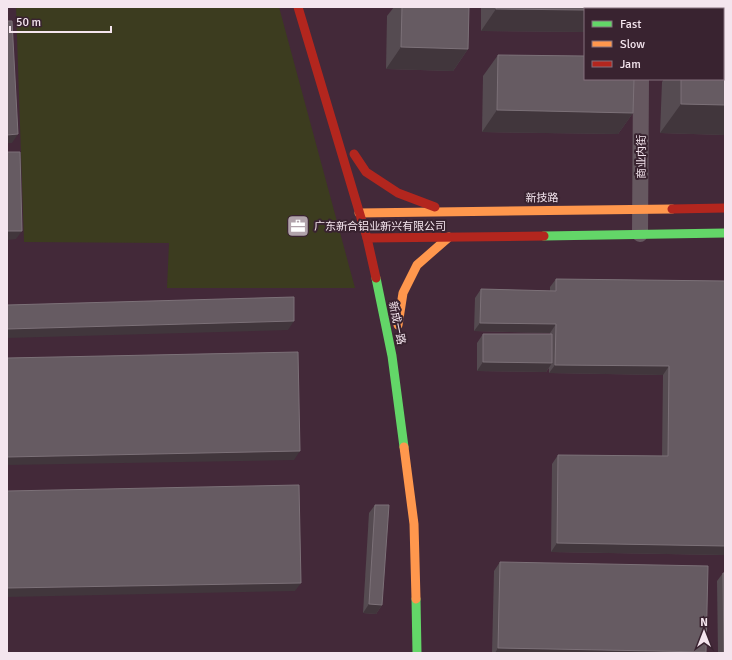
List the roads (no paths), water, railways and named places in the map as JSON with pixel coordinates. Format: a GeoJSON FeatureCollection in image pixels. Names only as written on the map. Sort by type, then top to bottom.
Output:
{"type":"FeatureCollection","features":[{"type":"Feature","properties":{"kind":"street","name":"新成一路"},"geometry":{"type":"LineString","coordinates":[[298,7],[366,238],[392,356],[414,524],[417,653]]}},
{"type":"Feature","properties":{"kind":"street","name":"商业内街"},"geometry":{"type":"LineString","coordinates":[[640,234],[642,80]]}},
{"type":"Feature","properties":{"kind":"street"},"geometry":{"type":"LineString","coordinates":[[363,183],[353,150],[366,172],[398,193],[446,211]]}},
{"type":"Feature","properties":{"kind":"street","name":"新技路"},"geometry":{"type":"LineString","coordinates":[[359,213],[371,209],[446,211],[725,208]]}},
{"type":"Feature","properties":{"kind":"street"},"geometry":{"type":"LineString","coordinates":[[371,209],[381,242]]}},
{"type":"Feature","properties":{"kind":"street"},"geometry":{"type":"LineString","coordinates":[[366,238],[381,242],[449,237],[725,233]]}},
{"type":"Feature","properties":{"kind":"street","name":"新成一路"},"geometry":{"type":"LineString","coordinates":[[392,296],[398,328],[403,293],[417,265],[449,237]]}},
{"type":"Feature","properties":{"kind":"place","name":"广东新合铝业新兴有限公司"},"geometry":{"type":"Point","coordinates":[298,226]}}]}
